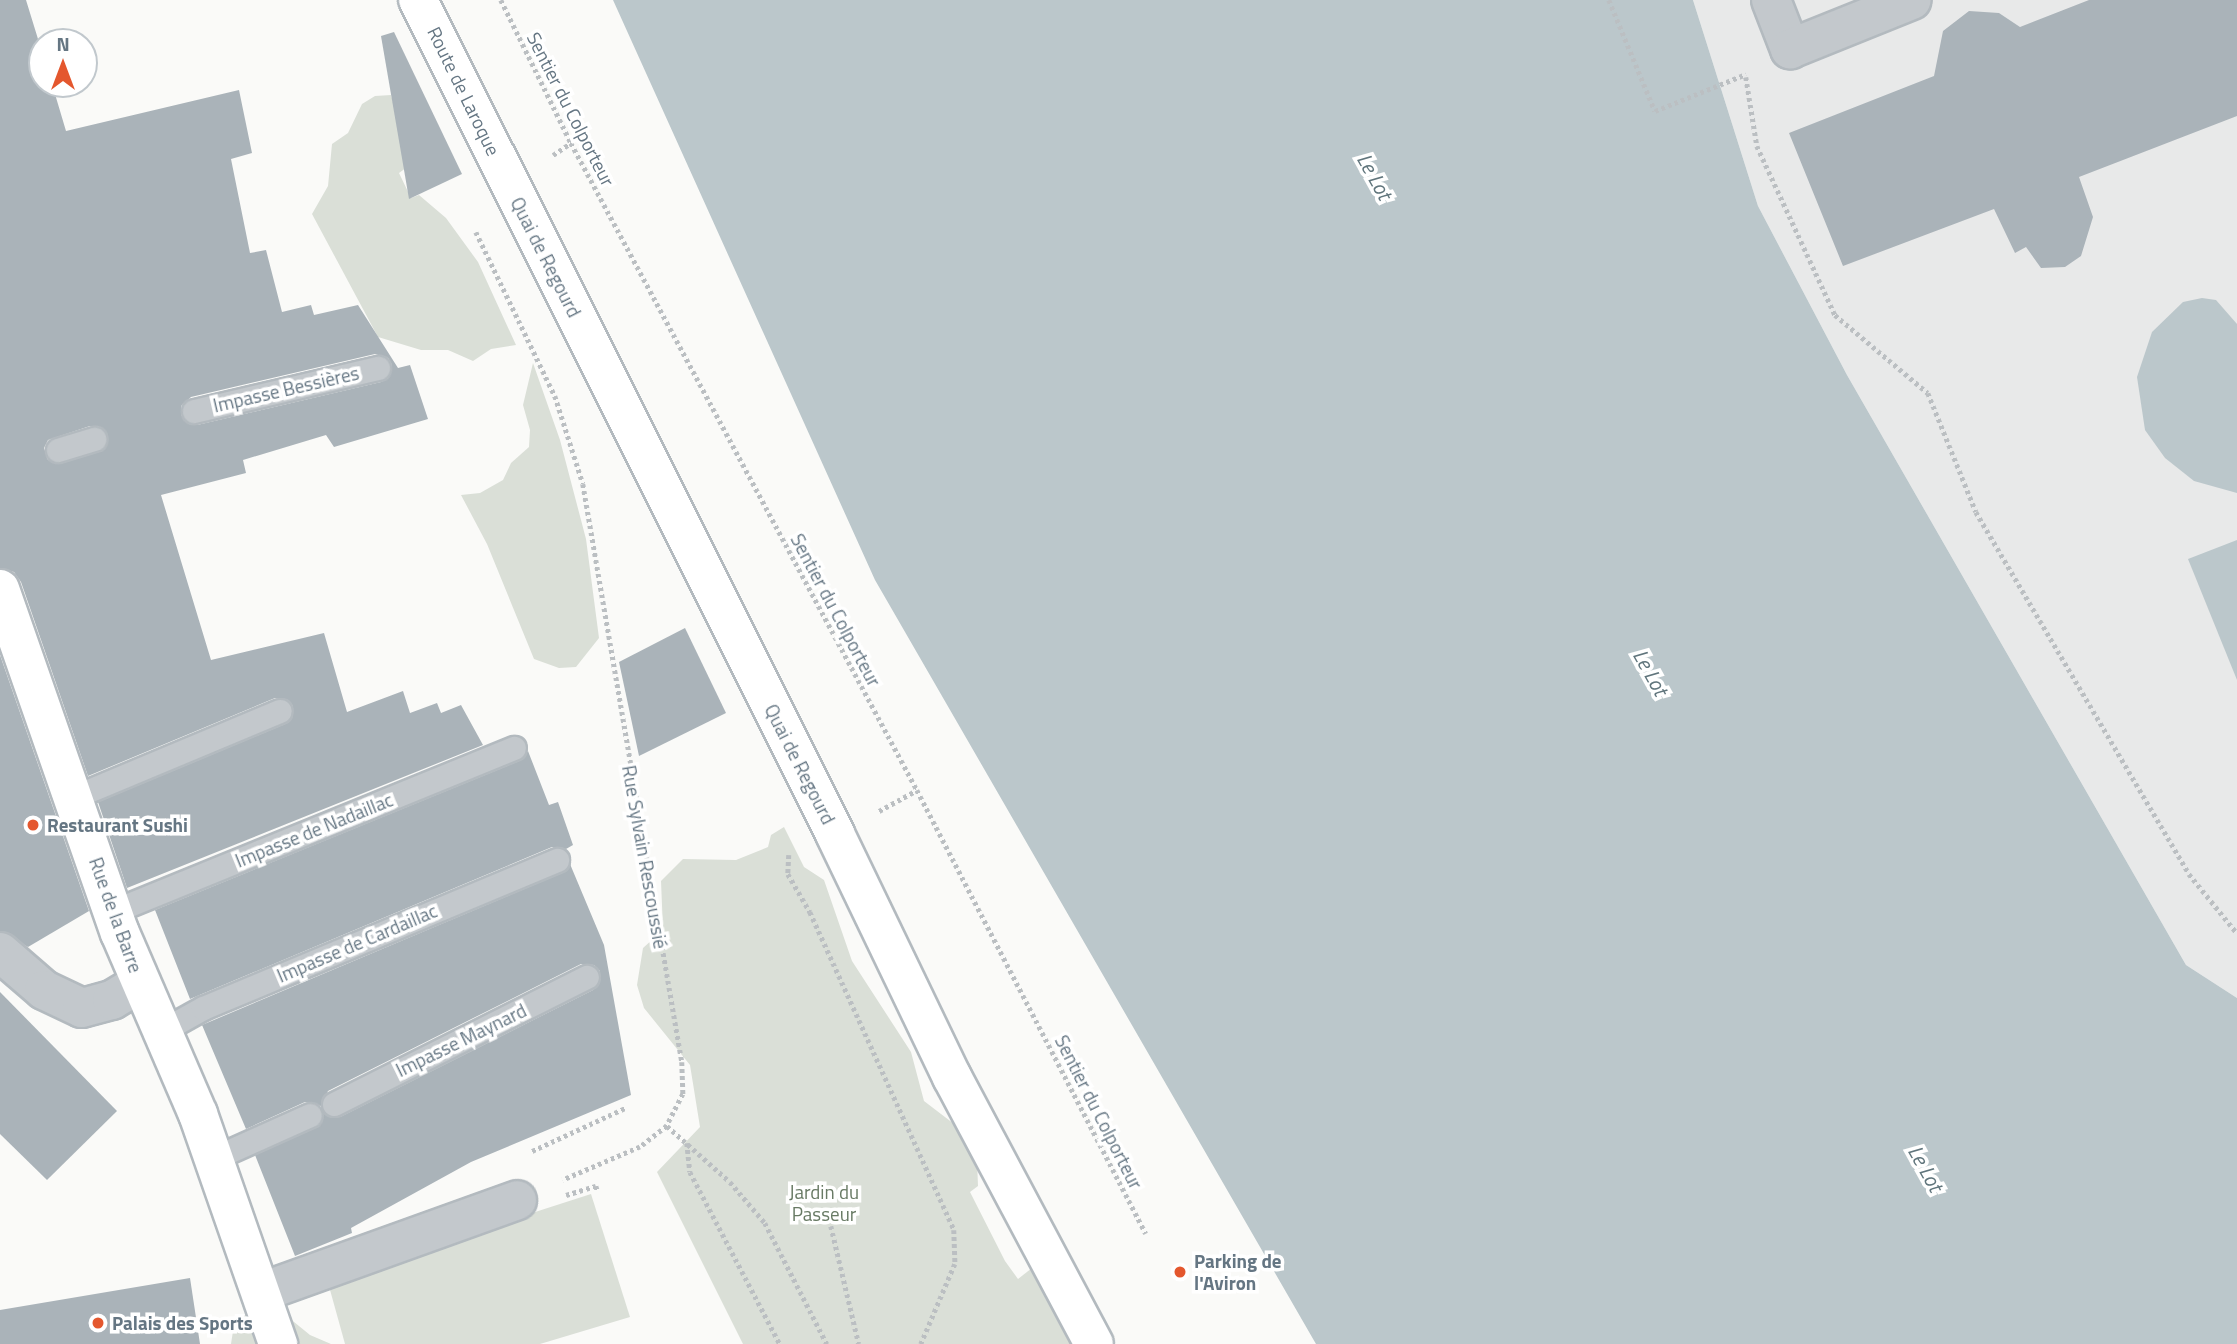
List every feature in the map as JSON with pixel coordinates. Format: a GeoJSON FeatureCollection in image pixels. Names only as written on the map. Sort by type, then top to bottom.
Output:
{"type":"FeatureCollection","features":[{"type":"Feature","properties":{"kind":"main road","name":"Route de Laroque"},"geometry":{"type":"LineString","coordinates":[[418,0],[509,183]]}},
{"type":"Feature","properties":{"kind":"main road","name":"Quai de Regourd"},"geometry":{"type":"LineString","coordinates":[[509,183],[835,834],[951,1077],[1094,1344]]}},
{"type":"Feature","properties":{"kind":"main road","name":"Rue de la Barre"},"geometry":{"type":"LineString","coordinates":[[0,589],[140,983],[212,1159],[262,1292],[278,1344]]}},
{"type":"Feature","properties":{"kind":"street"},"geometry":{"type":"LineString","coordinates":[[1771,0],[1790,49],[1912,0]]}},
{"type":"Feature","properties":{"kind":"street"},"geometry":{"type":"LineString","coordinates":[[0,952],[44,990],[82,1007],[112,1000],[140,983]]}},
{"type":"Feature","properties":{"kind":"street"},"geometry":{"type":"LineString","coordinates":[[262,1292],[517,1200]]}},
{"type":"Feature","properties":{"kind":"lane","name":"Impasse Bessières"},"geometry":{"type":"LineString","coordinates":[[194,411],[378,368]]}},
{"type":"Feature","properties":{"kind":"lane"},"geometry":{"type":"LineString","coordinates":[[58,450],[94,439]]}},
{"type":"Feature","properties":{"kind":"lane"},"geometry":{"type":"LineString","coordinates":[[74,797],[280,711]]}},
{"type":"Feature","properties":{"kind":"lane","name":"Impasse de Nadaillac"},"geometry":{"type":"LineString","coordinates":[[114,911],[514,748]]}},
{"type":"Feature","properties":{"kind":"lane","name":"Impasse de Cardaillac"},"geometry":{"type":"LineString","coordinates":[[160,1032],[203,1009],[557,860]]}},
{"type":"Feature","properties":{"kind":"lane","name":"Impasse Maynard"},"geometry":{"type":"LineString","coordinates":[[334,1104],[587,977]]}},
{"type":"Feature","properties":{"kind":"lane"},"geometry":{"type":"LineString","coordinates":[[212,1159],[310,1115]]}},
{"type":"Feature","properties":{"kind":"path","name":"Sentier du Colporteur"},"geometry":{"type":"LineString","coordinates":[[501,0],[571,143],[917,790],[1146,1233]]}},
{"type":"Feature","properties":{"kind":"path"},"geometry":{"type":"LineString","coordinates":[[1609,0],[1656,111],[1746,74],[1790,49]]}},
{"type":"Feature","properties":{"kind":"path"},"geometry":{"type":"LineString","coordinates":[[1746,74],[1757,146],[1835,315],[1928,393],[1976,512],[2189,874],[2237,933]]}},
{"type":"Feature","properties":{"kind":"path","name":"Rue Sylvain Rescoussié"},"geometry":{"type":"LineString","coordinates":[[509,183],[481,209],[476,238],[555,396],[583,484],[682,1062],[683,1094],[667,1126],[640,1147],[517,1200]]}},
{"type":"Feature","properties":{"kind":"path"},"geometry":{"type":"LineString","coordinates":[[835,834],[789,855],[788,874],[816,925],[954,1230],[955,1264],[921,1344]]}},
{"type":"Feature","properties":{"kind":"path"},"geometry":{"type":"LineString","coordinates":[[667,1126],[687,1142],[765,1223],[827,1344]]}},
{"type":"Feature","properties":{"kind":"path"},"geometry":{"type":"LineString","coordinates":[[687,1142],[690,1172],[780,1344]]}},
{"type":"Feature","properties":{"kind":"path"},"geometry":{"type":"LineString","coordinates":[[558,1198],[596,1186],[598,1192]]}},
{"type":"Feature","properties":{"kind":"path"},"geometry":{"type":"LineString","coordinates":[[831,1226],[859,1344]]}},
{"type":"Feature","properties":{"kind":"shaded area"},"geometry":{"type":"Polygon","coordinates":[[[1693,0],[2237,0],[2237,998],[2186,965],[1847,375],[1758,206],[1693,0]]]}},
{"type":"Feature","properties":{"kind":"green space"},"geometry":{"type":"Polygon","coordinates":[[[391,95],[410,165],[399,173],[411,198],[419,195],[446,218],[478,262],[516,345],[491,349],[473,361],[448,350],[421,350],[378,337],[312,214],[328,186],[332,144],[348,133],[362,104],[375,96],[391,95]]]}},
{"type":"Feature","properties":{"kind":"green space"},"geometry":{"type":"Polygon","coordinates":[[[533,363],[560,440],[586,539],[599,638],[576,667],[559,668],[534,659],[487,544],[461,495],[480,493],[503,480],[511,463],[529,447],[530,430],[523,405],[533,363]]]}},
{"type":"Feature","properties":{"kind":"green space","name":"Jardin du Passeur"},"geometry":{"type":"Polygon","coordinates":[[[784,827],[804,867],[824,880],[852,961],[911,1052],[924,1101],[958,1127],[977,1160],[978,1186],[970,1192],[1005,1261],[1018,1279],[1032,1268],[1072,1269],[1092,1297],[1104,1344],[743,1344],[657,1172],[700,1127],[690,1065],[644,1008],[637,985],[643,948],[663,930],[661,881],[683,859],[736,860],[768,847],[771,835],[784,827]]]}},
{"type":"Feature","properties":{"kind":"green space"},"geometry":{"type":"Polygon","coordinates":[[[591,1194],[630,1317],[540,1344],[345,1344],[327,1279],[591,1194]]]}},
{"type":"Feature","properties":{"kind":"green space"},"geometry":{"type":"Polygon","coordinates":[[[248,1311],[283,1313],[310,1335],[331,1344],[231,1344],[233,1331],[248,1311]]]}},
{"type":"Feature","properties":{"kind":"water","name":"Le Lot"},"geometry":{"type":"Polygon","coordinates":[[[613,0],[1693,0],[1758,206],[1847,375],[2186,965],[2237,998],[2237,1344],[1316,1344],[875,580],[613,0]]]}},
{"type":"Feature","properties":{"kind":"water"},"geometry":{"type":"Polygon","coordinates":[[[2202,298],[2216,300],[2237,324],[2237,493],[2194,481],[2165,458],[2145,430],[2137,377],[2152,332],[2183,302],[2202,298]]]}},
{"type":"Feature","properties":{"kind":"water"},"geometry":{"type":"Polygon","coordinates":[[[2237,540],[2237,680],[2188,559],[2237,540]]]}},
{"type":"Feature","properties":{"kind":"building"},"geometry":{"type":"Polygon","coordinates":[[[0,0],[26,0],[35,28],[28,28],[28,98],[56,98],[66,131],[239,90],[252,153],[231,159],[250,253],[266,250],[282,312],[311,305],[314,315],[358,305],[398,368],[410,365],[428,419],[334,447],[326,435],[243,460],[246,473],[161,495],[211,660],[324,633],[347,712],[403,691],[410,713],[437,703],[441,713],[461,705],[483,745],[127,888],[98,802],[285,724],[291,719],[293,706],[288,700],[275,698],[88,776],[21,582],[14,572],[0,568],[0,0]],[[375,354],[191,397],[181,406],[181,415],[189,424],[197,425],[381,382],[388,378],[392,365],[388,358],[375,354]],[[90,426],[48,440],[44,448],[48,460],[62,463],[104,449],[107,434],[98,426],[90,426]]]}},
{"type":"Feature","properties":{"kind":"building"},"geometry":{"type":"Polygon","coordinates":[[[2089,0],[2237,0],[2237,116],[2079,177],[2093,217],[2081,256],[2065,267],[2041,268],[2026,247],[2015,253],[1994,209],[1843,266],[1789,133],[1934,76],[1943,31],[1969,11],[1999,13],[2020,27],[2089,0]]]}},
{"type":"Feature","properties":{"kind":"building"},"geometry":{"type":"Polygon","coordinates":[[[394,32],[462,174],[409,199],[381,36],[394,32]]]}},
{"type":"Feature","properties":{"kind":"building"},"geometry":{"type":"Polygon","coordinates":[[[685,628],[726,713],[639,756],[619,662],[685,628]]]}},
{"type":"Feature","properties":{"kind":"building"},"geometry":{"type":"Polygon","coordinates":[[[0,655],[89,911],[28,947],[0,931],[0,655]]]}},
{"type":"Feature","properties":{"kind":"building"},"geometry":{"type":"Polygon","coordinates":[[[528,751],[549,805],[558,802],[573,845],[566,849],[552,847],[190,999],[155,910],[519,761],[528,751]]]}},
{"type":"Feature","properties":{"kind":"building"},"geometry":{"type":"Polygon","coordinates":[[[570,864],[604,945],[631,1095],[471,1162],[351,1228],[352,1233],[295,1256],[255,1155],[316,1127],[323,1113],[340,1117],[593,990],[599,984],[600,971],[594,965],[581,964],[328,1091],[321,1106],[305,1102],[246,1129],[202,1025],[562,873],[570,864]]]}},
{"type":"Feature","properties":{"kind":"building"},"geometry":{"type":"Polygon","coordinates":[[[0,992],[117,1111],[47,1180],[0,1134],[0,992]]]}},
{"type":"Feature","properties":{"kind":"building","name":"Palais des Sports"},"geometry":{"type":"Polygon","coordinates":[[[190,1278],[200,1344],[0,1344],[0,1310],[190,1278]]]}},
{"type":"Feature","properties":{"kind":"place","name":"Restaurant Sushi"},"geometry":{"type":"Point","coordinates":[33,825]}},
{"type":"Feature","properties":{"kind":"place","name":"Parking de l'Aviron"},"geometry":{"type":"Point","coordinates":[1180,1272]}},
{"type":"Feature","properties":{"kind":"place","name":"Palais des Sports"},"geometry":{"type":"Point","coordinates":[98,1323]}}]}
